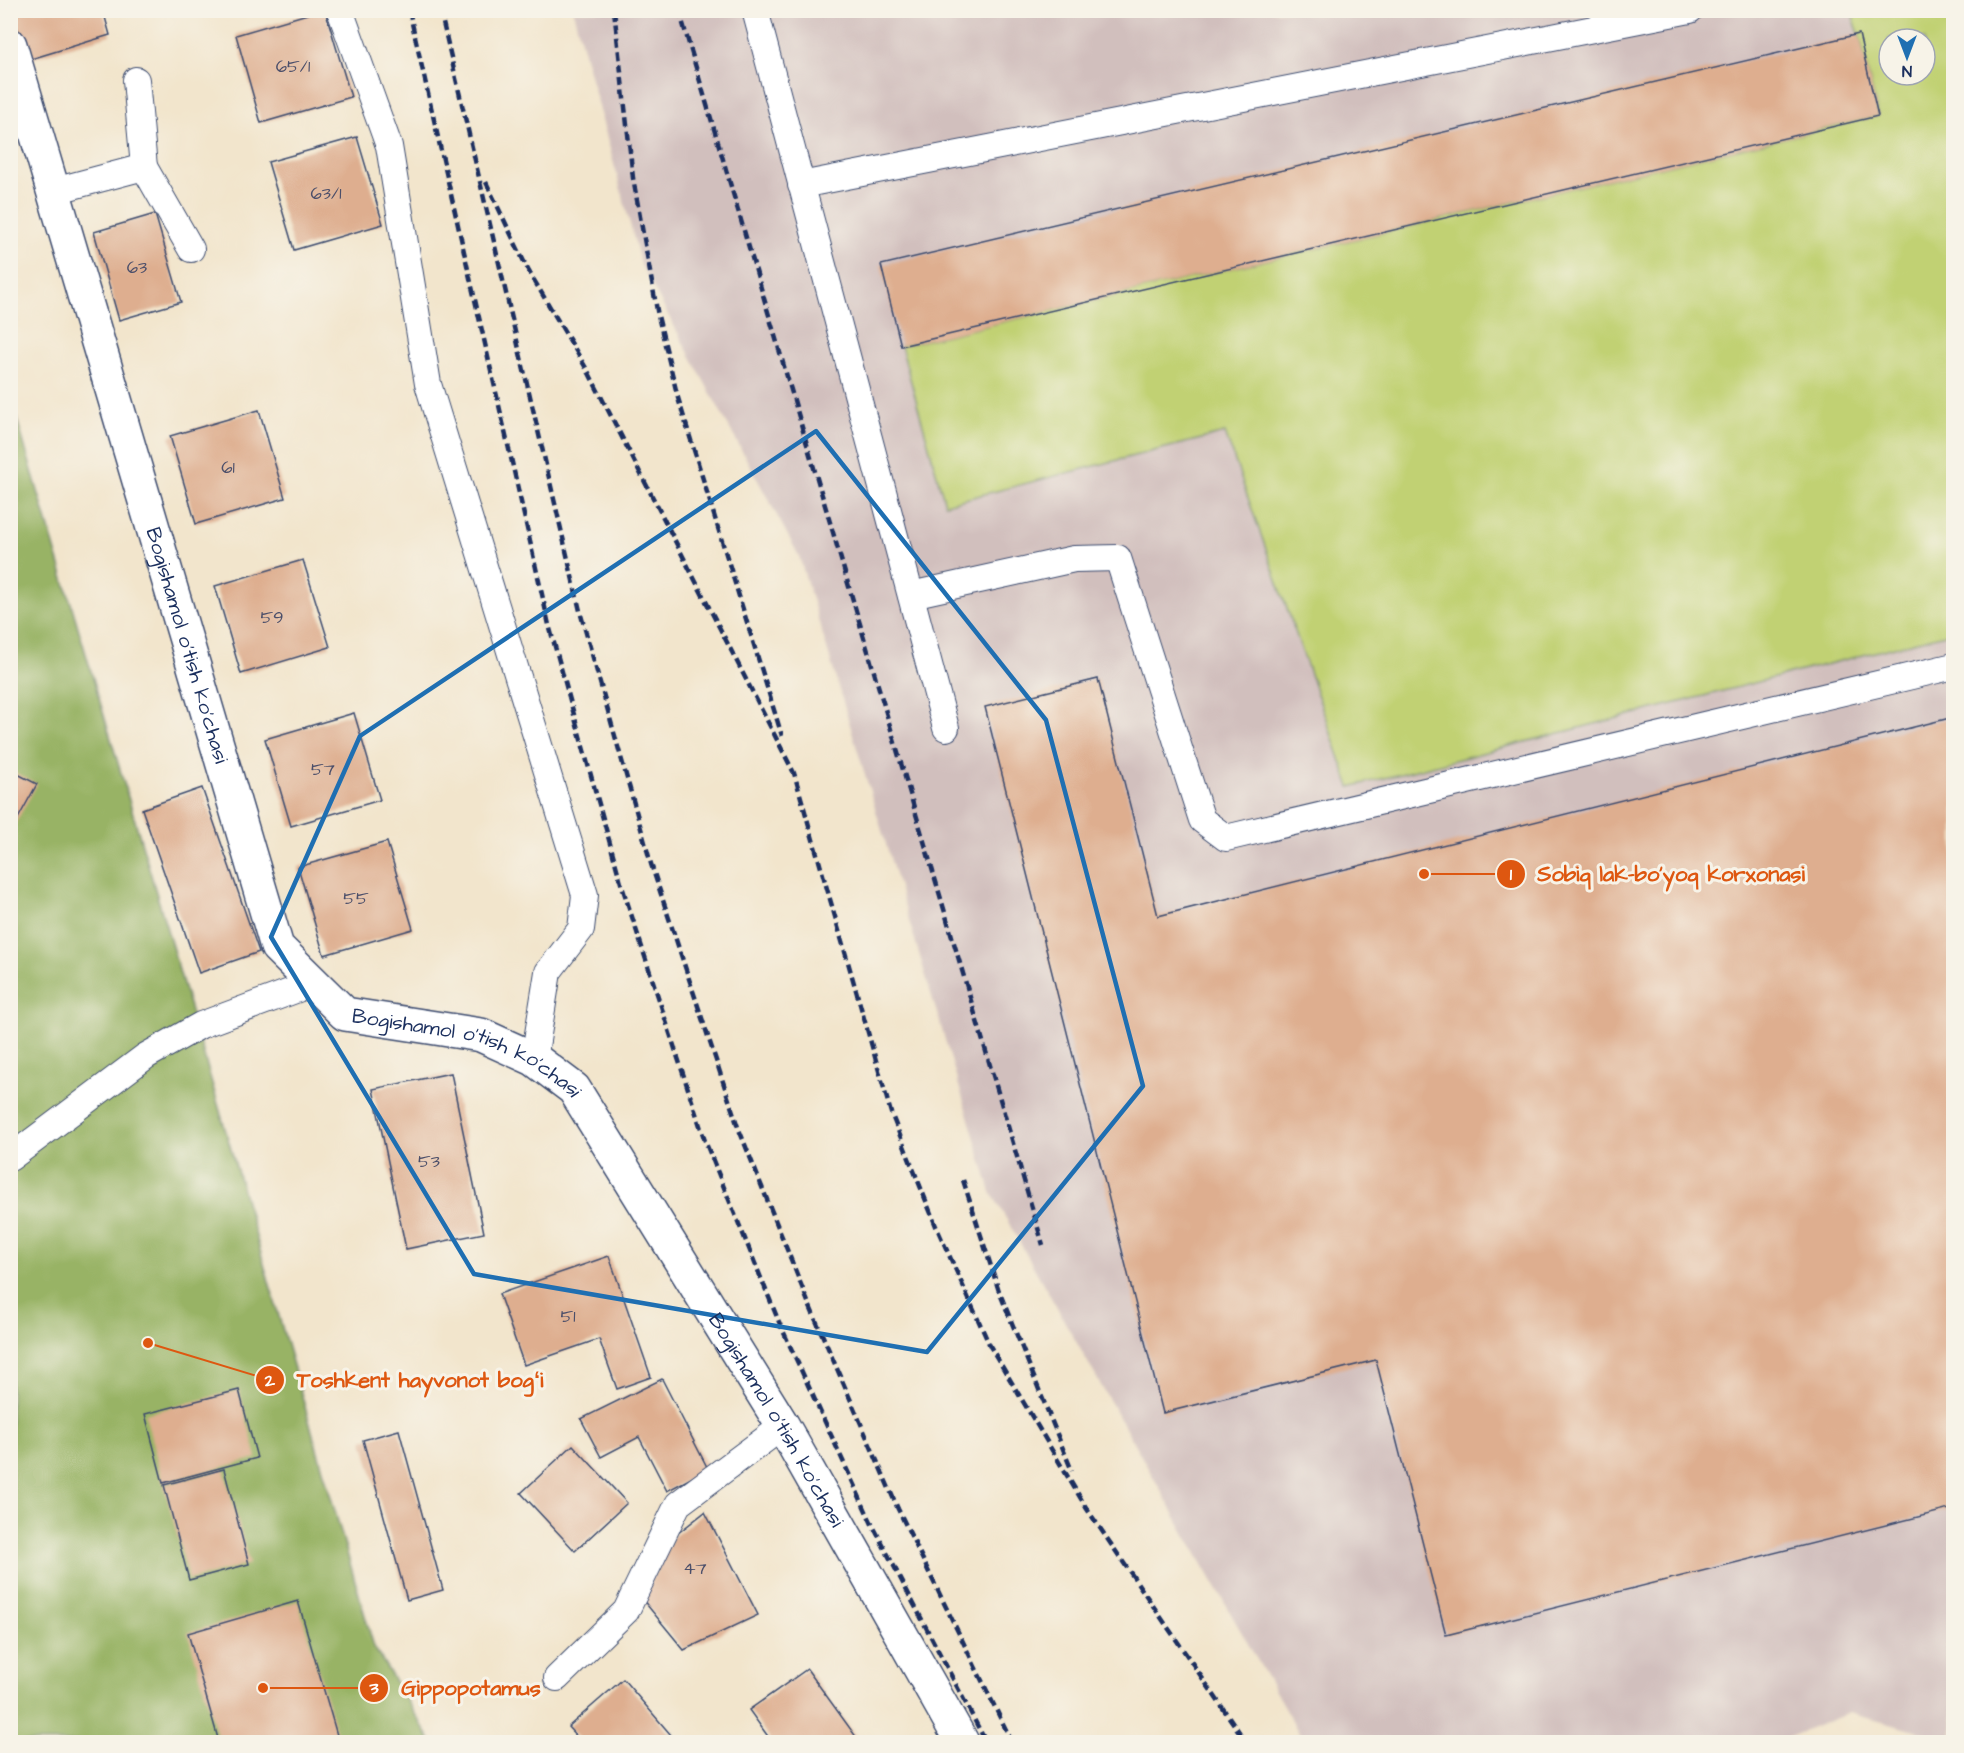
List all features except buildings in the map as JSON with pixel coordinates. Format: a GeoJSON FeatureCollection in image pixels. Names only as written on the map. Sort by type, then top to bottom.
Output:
{"type":"FeatureCollection","features":[{"type":"Feature","properties":{"kind":"street","name":"Bogishamol o'tish ko'chasi"},"geometry":{"type":"LineString","coordinates":[[10,45],[277,947],[345,1014],[481,1035],[534,1059],[573,1089],[783,1426],[962,1743]]}},
{"type":"Feature","properties":{"kind":"lane"},"geometry":{"type":"LineString","coordinates":[[340,10],[389,146],[428,384],[585,895],[581,928],[548,972],[534,1059]]}},
{"type":"Feature","properties":{"kind":"lane"},"geometry":{"type":"LineString","coordinates":[[755,10],[946,728]]}},
{"type":"Feature","properties":{"kind":"lane"},"geometry":{"type":"LineString","coordinates":[[801,185],[1689,10]]}},
{"type":"Feature","properties":{"kind":"lane"},"geometry":{"type":"LineString","coordinates":[[136,80],[144,167],[191,249]]}},
{"type":"Feature","properties":{"kind":"lane"},"geometry":{"type":"LineString","coordinates":[[54,191],[144,167]]}},
{"type":"Feature","properties":{"kind":"lane"},"geometry":{"type":"LineString","coordinates":[[911,595],[1074,559],[1118,558],[1202,820],[1226,838],[1953,666]]}},
{"type":"Feature","properties":{"kind":"lane"},"geometry":{"type":"LineString","coordinates":[[10,1158],[155,1051],[201,1024],[314,984]]}},
{"type":"Feature","properties":{"kind":"lane"},"geometry":{"type":"LineString","coordinates":[[557,1678],[627,1611],[678,1504],[783,1426]]}},
{"type":"Feature","properties":{"kind":"highlighted area"},"geometry":{"type":"Polygon","coordinates":[[[816,431],[1046,720],[1143,1086],[927,1352],[474,1274],[271,937],[360,736],[816,431]]]}},
{"type":"Feature","properties":{"kind":"shaded area"},"geometry":{"type":"Polygon","coordinates":[[[573,11],[1953,11],[1953,1741],[1849,1713],[1777,1742],[1304,1742],[991,1192],[799,556],[641,265],[573,11]]]}},
{"type":"Feature","properties":{"kind":"green space"},"geometry":{"type":"Polygon","coordinates":[[[1851,11],[1953,11],[1953,632],[1350,787],[1225,433],[945,504],[901,346],[1878,116],[1859,34],[1851,11]]]}},
{"type":"Feature","properties":{"kind":"green space"},"geometry":{"type":"Polygon","coordinates":[[[10,396],[199,1038],[374,1647],[432,1742],[11,1742],[10,396]]]}},
{"type":"Feature","properties":{"kind":"railway"},"geometry":{"type":"LineString","coordinates":[[409,10],[549,625],[621,883],[705,1141],[779,1322],[872,1524],[986,1742]]}},
{"type":"Feature","properties":{"kind":"railway"},"geometry":{"type":"LineString","coordinates":[[440,10],[581,615],[651,864],[738,1127],[808,1302],[898,1509],[1012,1742]]}},
{"type":"Feature","properties":{"kind":"railway"},"geometry":{"type":"LineString","coordinates":[[614,10],[633,178],[658,316],[678,398],[782,736]]}},
{"type":"Feature","properties":{"kind":"railway"},"geometry":{"type":"LineString","coordinates":[[679,10],[1043,1245]]}},
{"type":"Feature","properties":{"kind":"railway"},"geometry":{"type":"LineString","coordinates":[[486,182],[528,270],[589,373],[794,773],[891,1113],[936,1226],[990,1346],[1087,1509],[1246,1742]]}},
{"type":"Feature","properties":{"kind":"railway"},"geometry":{"type":"LineString","coordinates":[[963,1180],[999,1291],[1072,1471]]}},
{"type":"Feature","properties":{"kind":"place","name":"Sobiq lak-bo'yoq korxonasi"},"geometry":{"type":"Point","coordinates":[1424,874]}},
{"type":"Feature","properties":{"kind":"place","name":"Toshkent hayvonot bogʻi"},"geometry":{"type":"Point","coordinates":[148,1343]}},
{"type":"Feature","properties":{"kind":"place","name":"Gippopotamus"},"geometry":{"type":"Point","coordinates":[263,1688]}}]}
